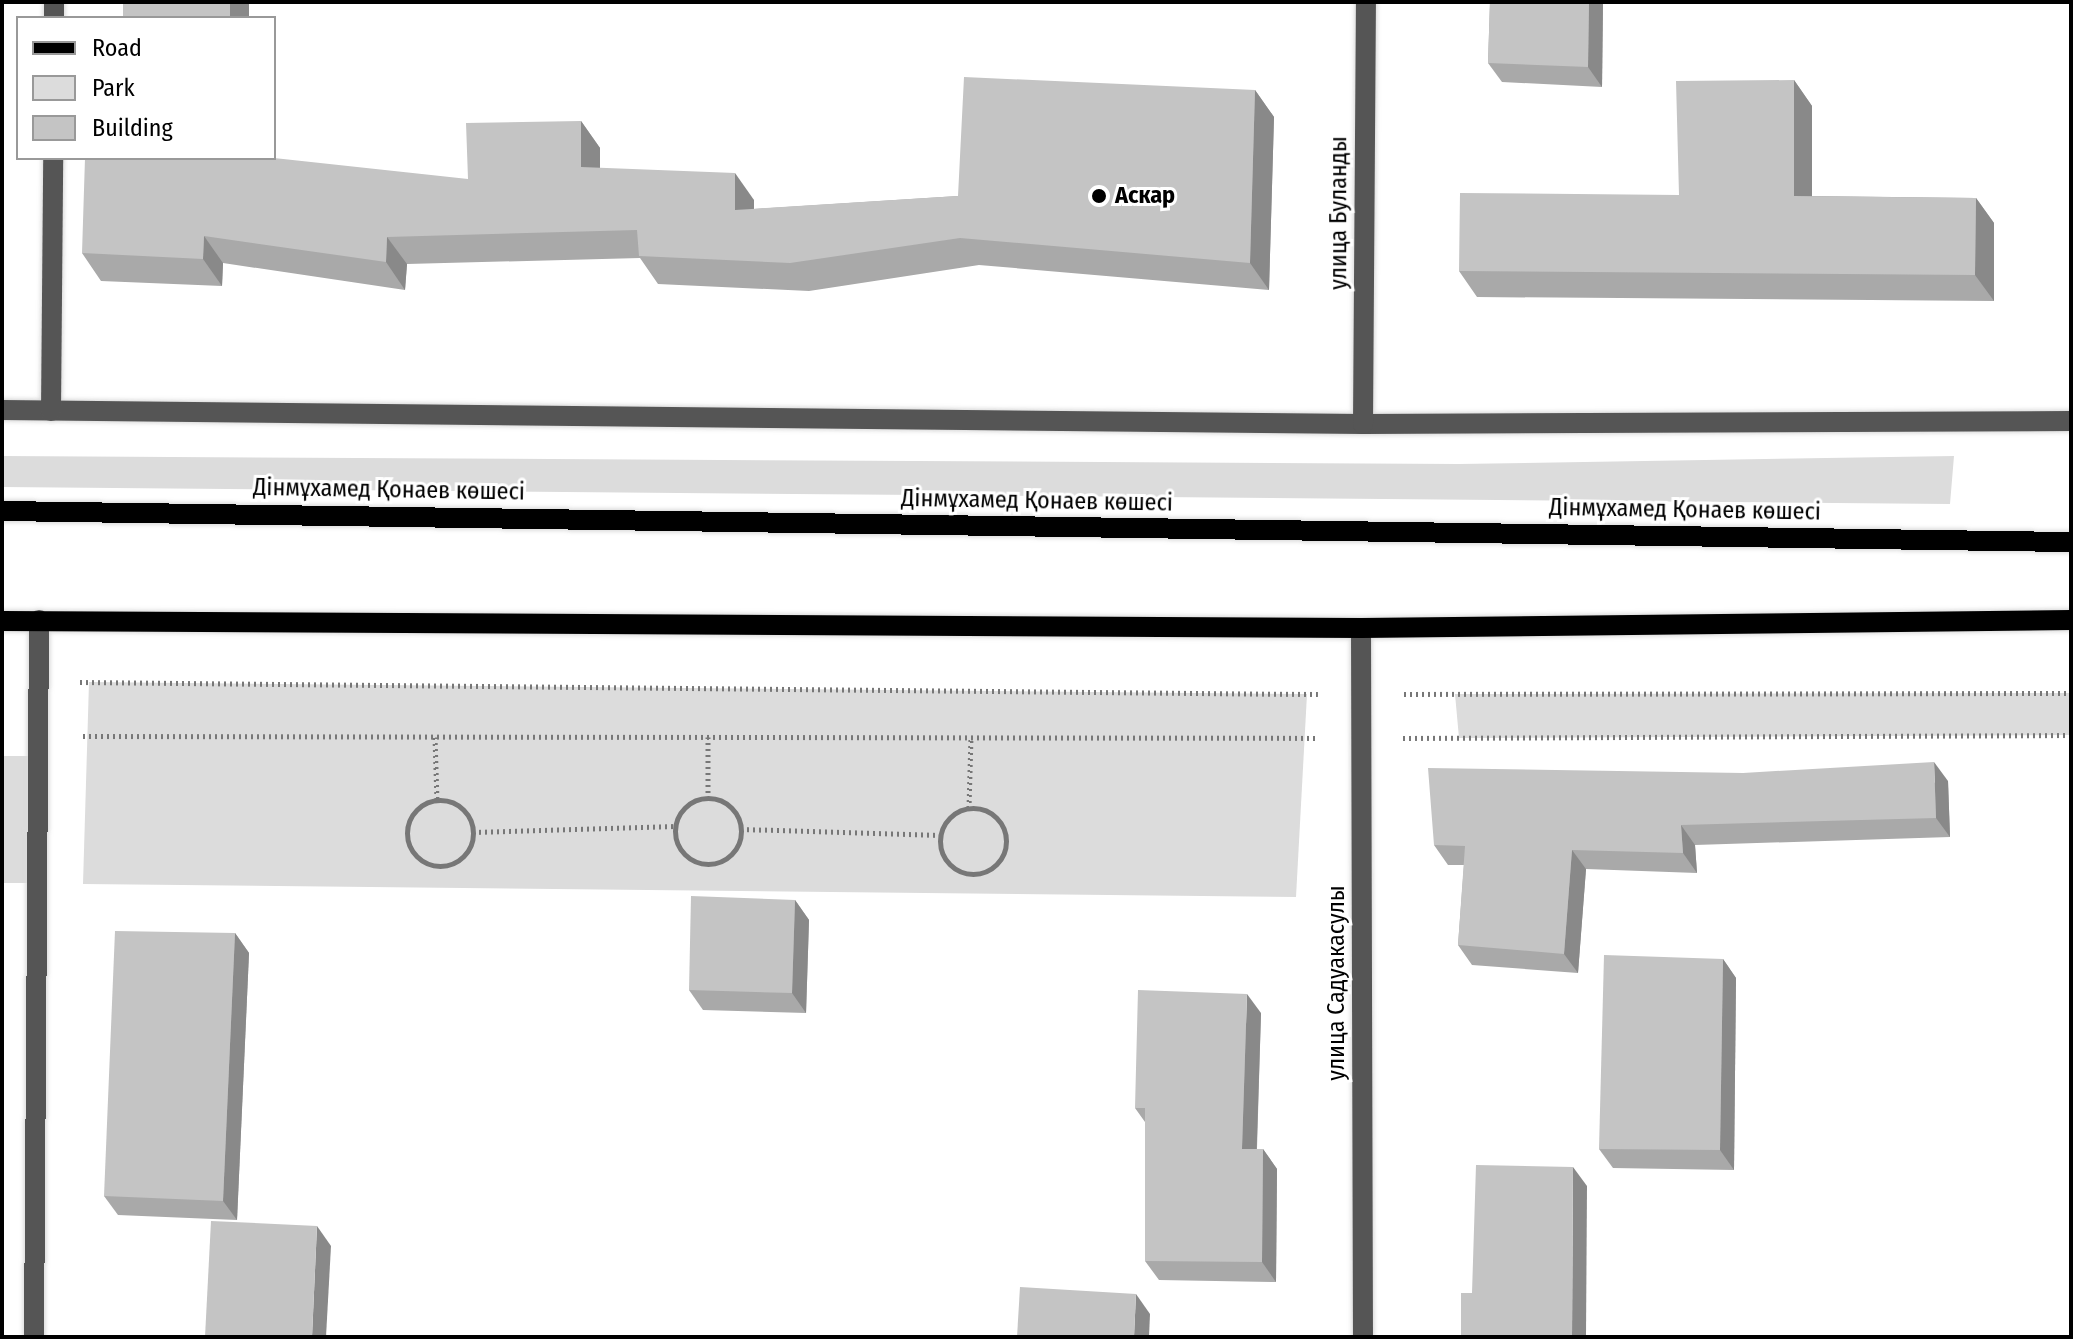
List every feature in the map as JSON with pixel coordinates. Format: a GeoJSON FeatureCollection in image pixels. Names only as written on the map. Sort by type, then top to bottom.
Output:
{"type":"FeatureCollection","features":[{"type":"Feature","properties":{"kind":"main road","name":"Дінмұхамед Қонаев көшесі"},"geometry":{"type":"LineString","coordinates":[[2,511],[2071,542]]}},
{"type":"Feature","properties":{"kind":"main road"},"geometry":{"type":"LineString","coordinates":[[2,621],[1361,628],[2071,620]]}},
{"type":"Feature","properties":{"kind":"street","name":"улица Буланды"},"geometry":{"type":"LineString","coordinates":[[1363,424],[1366,2]]}},
{"type":"Feature","properties":{"kind":"street"},"geometry":{"type":"LineString","coordinates":[[51,411],[53,160]]}},
{"type":"Feature","properties":{"kind":"street"},"geometry":{"type":"LineString","coordinates":[[2,410],[1363,424],[2071,421]]}},
{"type":"Feature","properties":{"kind":"street"},"geometry":{"type":"LineString","coordinates":[[34,1337],[39,620]]}},
{"type":"Feature","properties":{"kind":"street","name":"улица Садуакасулы"},"geometry":{"type":"LineString","coordinates":[[1361,628],[1363,1337]]}},
{"type":"Feature","properties":{"kind":"path"},"geometry":{"type":"LineString","coordinates":[[38,682],[1361,694],[2071,693]]}},
{"type":"Feature","properties":{"kind":"path"},"geometry":{"type":"LineString","coordinates":[[37,736],[1361,738],[2071,735]]}},
{"type":"Feature","properties":{"kind":"path"},"geometry":{"type":"LineString","coordinates":[[435,736],[437,800]]}},
{"type":"Feature","properties":{"kind":"path"},"geometry":{"type":"LineString","coordinates":[[708,737],[708,798]]}},
{"type":"Feature","properties":{"kind":"path"},"geometry":{"type":"LineString","coordinates":[[969,808],[971,738]]}},
{"type":"Feature","properties":{"kind":"path"},"geometry":{"type":"LineString","coordinates":[[708,798],[733,809],[741,829],[734,850],[706,864],[685,855],[676,826],[685,807],[708,798]]}},
{"type":"Feature","properties":{"kind":"path"},"geometry":{"type":"LineString","coordinates":[[437,800],[465,811],[473,832],[459,860],[438,865],[418,857],[408,838],[410,818],[437,800]]}},
{"type":"Feature","properties":{"kind":"path"},"geometry":{"type":"LineString","coordinates":[[969,808],[989,812],[1003,828],[1004,850],[991,868],[959,871],[943,857],[940,835],[949,817],[969,808]]}},
{"type":"Feature","properties":{"kind":"path"},"geometry":{"type":"LineString","coordinates":[[473,832],[676,826]]}},
{"type":"Feature","properties":{"kind":"path"},"geometry":{"type":"LineString","coordinates":[[741,829],[940,835]]}},
{"type":"Feature","properties":{"kind":"green space"},"geometry":{"type":"Polygon","coordinates":[[[2,456],[1459,464],[1954,456],[1950,504],[2,487],[2,456]]]}},
{"type":"Feature","properties":{"kind":"green space"},"geometry":{"type":"Polygon","coordinates":[[[89,682],[1307,694],[1296,897],[83,884],[89,682]]]}},
{"type":"Feature","properties":{"kind":"green space"},"geometry":{"type":"Polygon","coordinates":[[[2071,693],[2071,735],[1459,738],[1455,694],[2071,693]]]}},
{"type":"Feature","properties":{"kind":"green space"},"geometry":{"type":"Polygon","coordinates":[[[2,756],[37,756],[35,883],[2,883],[2,756]]]}},
{"type":"Feature","properties":{"kind":"building"},"geometry":{"type":"Polygon","coordinates":[[[123,2],[230,2],[230,16],[123,16],[123,2]]]}},
{"type":"Feature","properties":{"kind":"building"},"geometry":{"type":"Polygon","coordinates":[[[1490,2],[1589,2],[1588,67],[1488,63],[1490,2]]]}},
{"type":"Feature","properties":{"kind":"building"},"geometry":{"type":"Polygon","coordinates":[[[964,77],[1255,90],[1250,263],[960,238],[790,263],[639,256],[637,230],[387,237],[386,262],[204,236],[203,259],[82,253],[85,160],[276,158],[468,179],[466,123],[581,121],[581,167],[735,173],[735,210],[958,196],[964,77]]]}},
{"type":"Feature","properties":{"kind":"building"},"geometry":{"type":"Polygon","coordinates":[[[1794,80],[1794,196],[1976,198],[1975,275],[1459,271],[1460,193],[1679,195],[1676,81],[1794,80]]]}},
{"type":"Feature","properties":{"kind":"building"},"geometry":{"type":"Polygon","coordinates":[[[1934,762],[1936,818],[1681,825],[1683,853],[1572,850],[1564,954],[1458,945],[1465,846],[1434,845],[1428,768],[1743,773],[1934,762]]]}},
{"type":"Feature","properties":{"kind":"building"},"geometry":{"type":"Polygon","coordinates":[[[691,896],[795,900],[792,993],[689,990],[691,896]]]}},
{"type":"Feature","properties":{"kind":"building"},"geometry":{"type":"Polygon","coordinates":[[[115,931],[235,933],[223,1201],[104,1196],[115,931]]]}},
{"type":"Feature","properties":{"kind":"building"},"geometry":{"type":"Polygon","coordinates":[[[1604,955],[1723,959],[1720,1150],[1599,1149],[1604,955]]]}},
{"type":"Feature","properties":{"kind":"building"},"geometry":{"type":"Polygon","coordinates":[[[1138,990],[1247,994],[1242,1149],[1263,1149],[1262,1262],[1145,1261],[1145,1108],[1135,1108],[1138,990]]]}},
{"type":"Feature","properties":{"kind":"building"},"geometry":{"type":"Polygon","coordinates":[[[1476,1165],[1573,1167],[1572,1337],[1461,1337],[1461,1293],[1472,1293],[1476,1165]]]}},
{"type":"Feature","properties":{"kind":"building"},"geometry":{"type":"Polygon","coordinates":[[[211,1221],[317,1226],[312,1337],[205,1337],[211,1221]]]}},
{"type":"Feature","properties":{"kind":"building"},"geometry":{"type":"Polygon","coordinates":[[[1020,1287],[1136,1294],[1134,1337],[1017,1337],[1020,1287]]]}},
{"type":"Feature","properties":{"kind":"place","name":"Аскар"},"geometry":{"type":"Point","coordinates":[1099,196]}}]}
